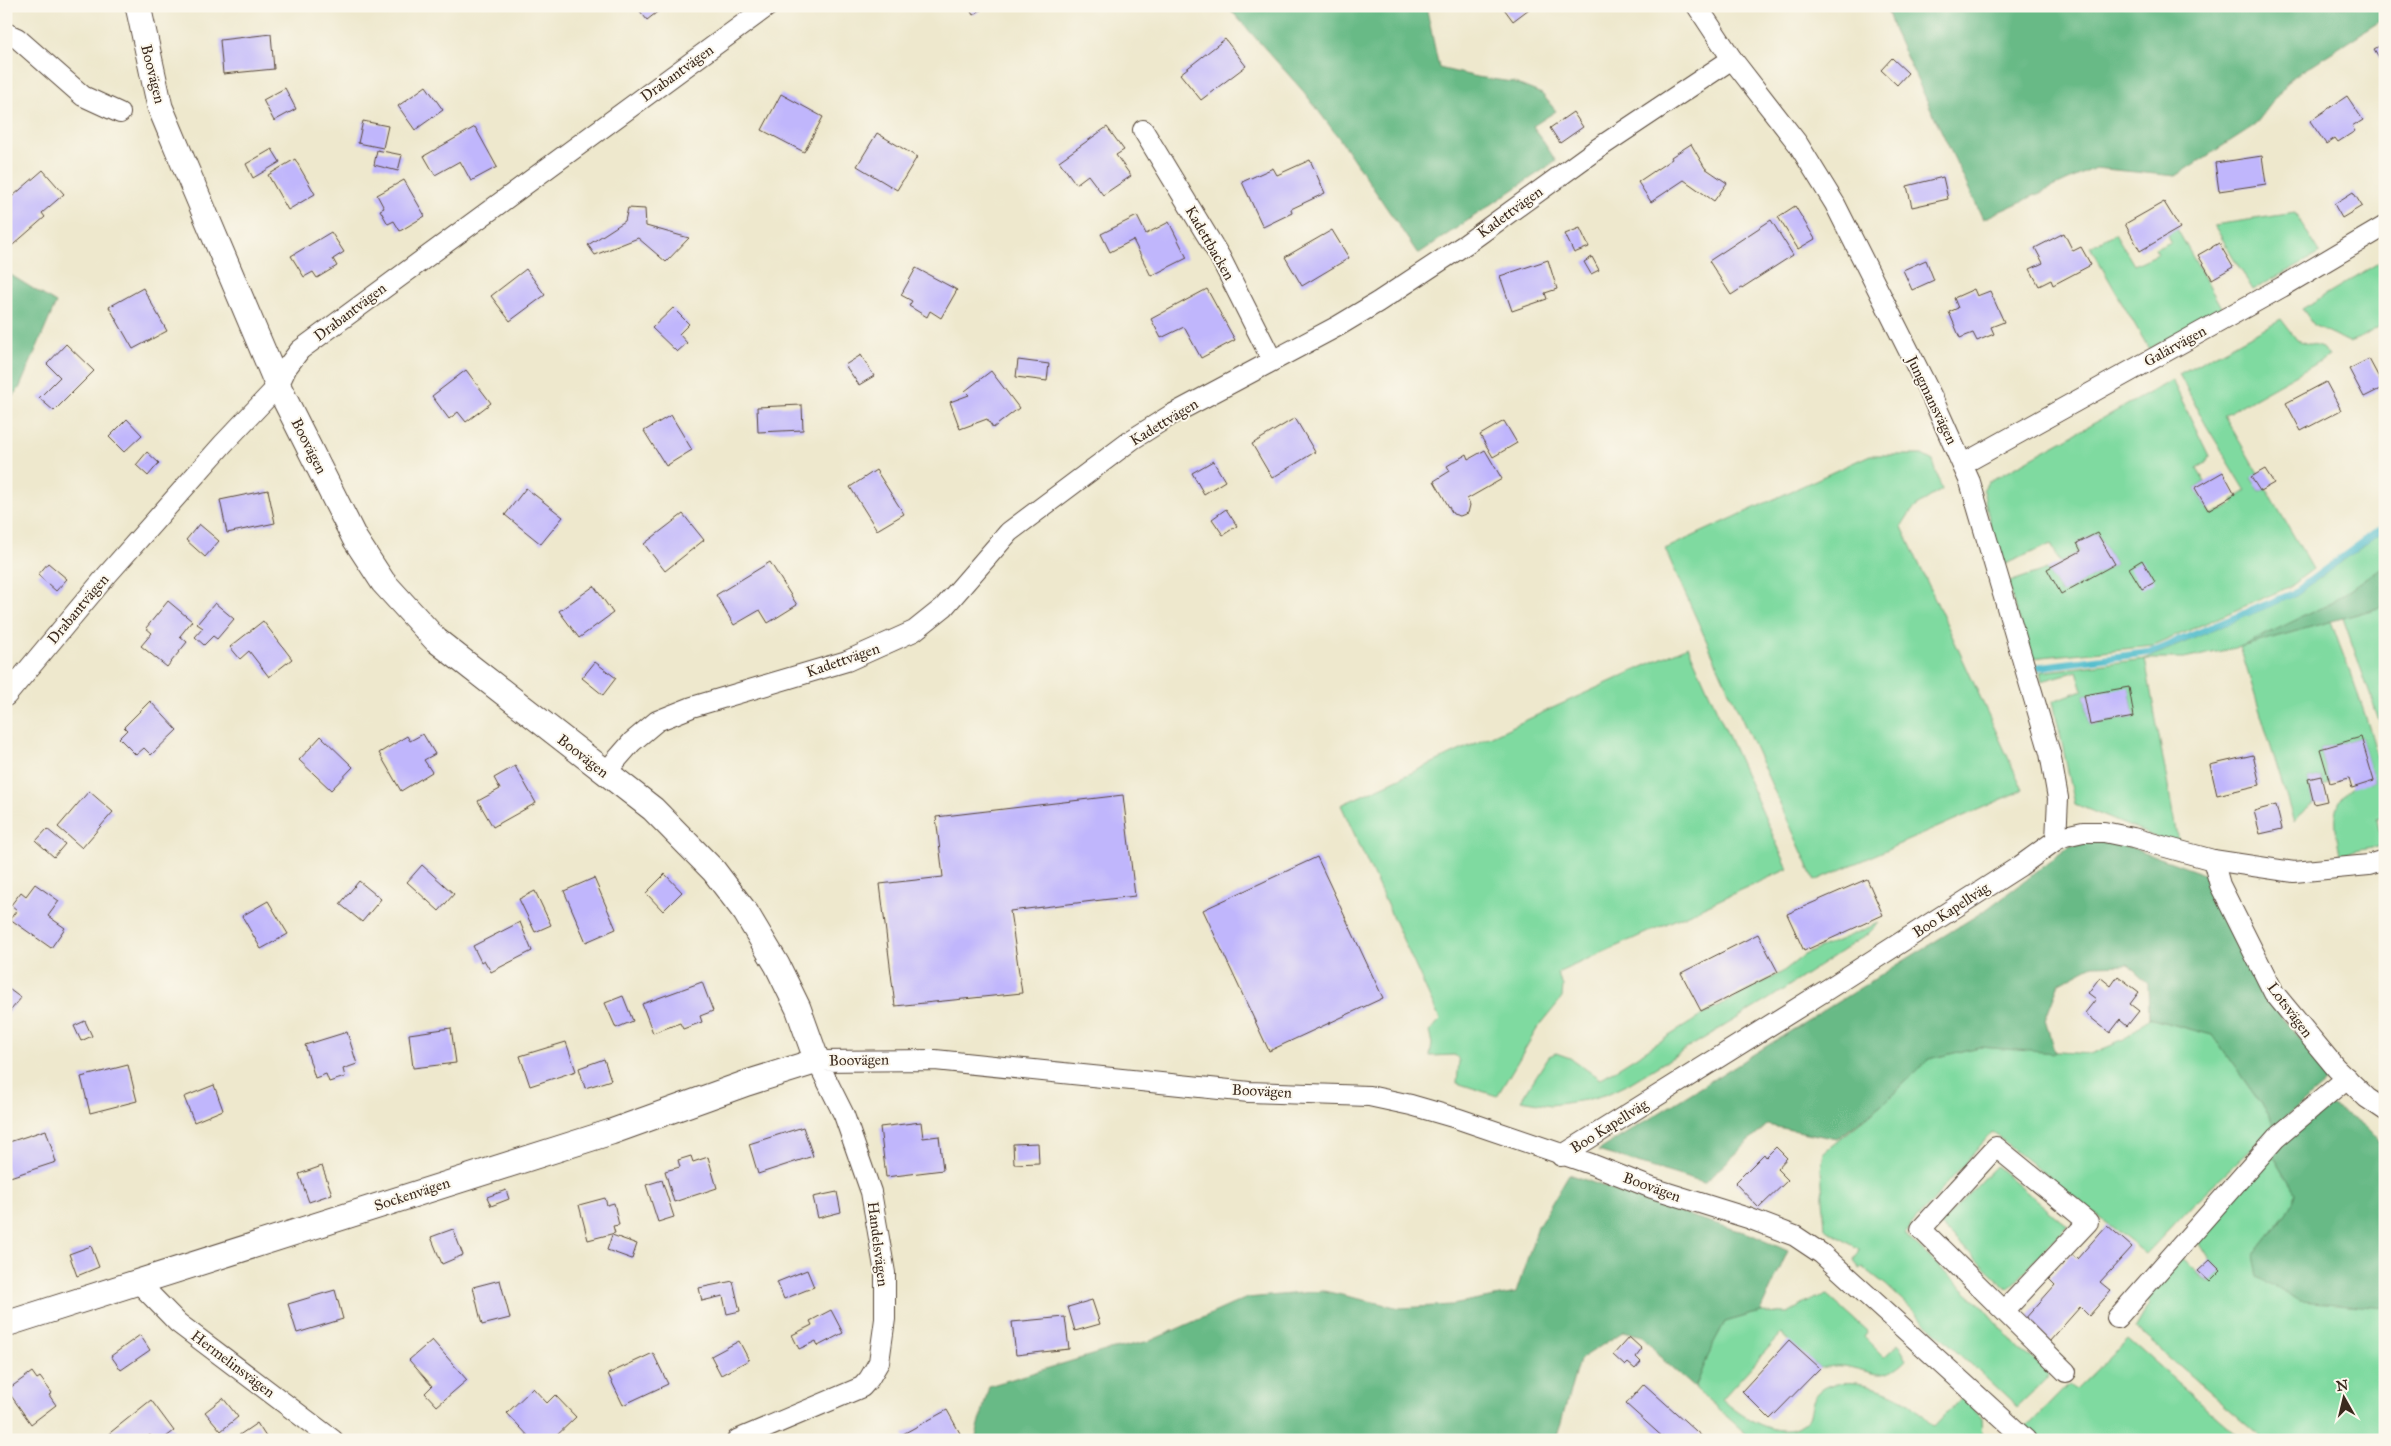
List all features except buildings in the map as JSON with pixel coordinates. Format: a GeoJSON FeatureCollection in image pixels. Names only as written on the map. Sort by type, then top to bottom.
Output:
{"type":"FeatureCollection","features":[{"type":"Feature","properties":{"kind":"street","name":"Boovägen"},"geometry":{"type":"LineString","coordinates":[[138,6],[160,107],[278,386],[356,538],[383,582],[406,610],[436,640],[653,810],[714,871],[746,913],[782,974],[798,1008],[817,1061],[935,1060],[1249,1092],[1369,1096],[1411,1105],[1456,1118],[1795,1236],[1834,1263],[2005,1432],[2026,1440]]}},
{"type":"Feature","properties":{"kind":"street","name":"Drabantvägen"},"geometry":{"type":"LineString","coordinates":[[6,696],[107,575],[223,444],[278,386],[287,367],[300,350],[768,6]]}},
{"type":"Feature","properties":{"kind":"street","name":"Jungmansvägen"},"geometry":{"type":"LineString","coordinates":[[1697,6],[1732,59],[1798,144],[1835,204],[1963,464],[2050,753],[2058,798],[2056,840]]}},
{"type":"Feature","properties":{"kind":"street"},"geometry":{"type":"LineString","coordinates":[[6,33],[17,38],[83,96],[120,113]]}},
{"type":"Feature","properties":{"kind":"street","name":"Kadettvägen"},"geometry":{"type":"LineString","coordinates":[[605,773],[632,742],[657,722],[692,707],[847,661],[914,631],[944,607],[1003,538],[1141,434],[1272,360],[1346,321],[1459,249],[1597,149],[1732,59]]}},
{"type":"Feature","properties":{"kind":"street","name":"Kadettbacken"},"geometry":{"type":"LineString","coordinates":[[1143,130],[1220,257],[1272,360]]}},
{"type":"Feature","properties":{"kind":"street","name":"Galärvägen"},"geometry":{"type":"LineString","coordinates":[[1963,464],[2282,287],[2385,226]]}},
{"type":"Feature","properties":{"kind":"street","name":"Boo Kapellväg"},"geometry":{"type":"LineString","coordinates":[[1561,1156],[1836,984],[2020,866],[2056,840],[2083,832],[2104,832],[2213,860],[2294,872],[2369,865],[2385,860]]}},
{"type":"Feature","properties":{"kind":"street","name":"Lotsvägen"},"geometry":{"type":"LineString","coordinates":[[2213,860],[2220,885],[2274,993],[2347,1078],[2367,1098],[2385,1110]]}},
{"type":"Feature","properties":{"kind":"street","name":"Sockenvägen"},"geometry":{"type":"LineString","coordinates":[[6,1324],[611,1132],[747,1083],[817,1061]]}},
{"type":"Feature","properties":{"kind":"street","name":"Handelsvägen"},"geometry":{"type":"LineString","coordinates":[[737,1440],[862,1387],[870,1379],[879,1362],[885,1319],[884,1273],[871,1192],[844,1115],[817,1061]]}},
{"type":"Feature","properties":{"kind":"street"},"geometry":{"type":"LineString","coordinates":[[2118,1318],[2276,1138],[2347,1078]]}},
{"type":"Feature","properties":{"kind":"street"},"geometry":{"type":"LineString","coordinates":[[2005,1310],[2088,1222],[1996,1147],[1921,1229],[2066,1372]]}},
{"type":"Feature","properties":{"kind":"street","name":"Hermelinsvägen"},"geometry":{"type":"LineString","coordinates":[[138,1282],[178,1323],[333,1440]]}},
{"type":"Feature","properties":{"kind":"green space"},"geometry":{"type":"Polygon","coordinates":[[[1227,6],[1426,6],[1439,68],[1477,77],[1512,82],[1542,94],[1556,111],[1533,126],[1556,161],[1418,254],[1339,138],[1304,92],[1227,6]]]}},
{"type":"Feature","properties":{"kind":"green space"},"geometry":{"type":"Polygon","coordinates":[[[1886,6],[2385,6],[2385,18],[2290,79],[2255,125],[2176,176],[2095,168],[1983,219],[1894,31],[1886,6]]]}},
{"type":"Feature","properties":{"kind":"green space"},"geometry":{"type":"Polygon","coordinates":[[[2295,213],[2320,253],[2253,290],[2214,225],[2295,213]]]}},
{"type":"Feature","properties":{"kind":"green space"},"geometry":{"type":"Polygon","coordinates":[[[2177,229],[2222,309],[2149,349],[2090,247],[2115,233],[2134,265],[2158,254],[2155,249],[2171,242],[2168,235],[2177,229]]]}},
{"type":"Feature","properties":{"kind":"green space"},"geometry":{"type":"Polygon","coordinates":[[[2385,259],[2385,323],[2362,337],[2349,342],[2313,325],[2302,309],[2385,259]]]}},
{"type":"Feature","properties":{"kind":"green space"},"geometry":{"type":"Polygon","coordinates":[[[6,272],[56,303],[19,389],[6,403],[6,272]]]}},
{"type":"Feature","properties":{"kind":"green space"},"geometry":{"type":"Polygon","coordinates":[[[2281,319],[2297,340],[2322,348],[2329,356],[2224,415],[2258,473],[2251,478],[2260,491],[2266,488],[2313,569],[2289,587],[2153,646],[2032,658],[2007,583],[2047,569],[2061,594],[2115,564],[2097,533],[2077,543],[2081,551],[2060,562],[2051,544],[2003,565],[1993,538],[1983,490],[1988,482],[2172,380],[2209,456],[2206,464],[2197,469],[2205,482],[2195,488],[2211,515],[2235,503],[2233,500],[2246,491],[2206,425],[2179,374],[2281,319]]]}},
{"type":"Feature","properties":{"kind":"green space"},"geometry":{"type":"Polygon","coordinates":[[[1870,455],[1922,455],[1933,461],[1942,490],[1913,510],[1902,527],[2023,790],[1815,881],[1665,549],[1870,455]]]}},
{"type":"Feature","properties":{"kind":"green space"},"geometry":{"type":"Polygon","coordinates":[[[2385,530],[2385,565],[2331,603],[2244,646],[2331,621],[2366,717],[2380,767],[2385,816],[2377,818],[2382,846],[2340,854],[2336,828],[2339,802],[2351,788],[2374,781],[2361,737],[2320,749],[2330,783],[2324,787],[2321,776],[2308,779],[2314,804],[2299,815],[2294,822],[2240,647],[2184,659],[2145,659],[2295,596],[2385,530]]]}},
{"type":"Feature","properties":{"kind":"green space"},"geometry":{"type":"Polygon","coordinates":[[[2385,565],[2385,606],[2240,647],[2331,603],[2385,565]]]}},
{"type":"Feature","properties":{"kind":"green space"},"geometry":{"type":"Polygon","coordinates":[[[2385,606],[2385,737],[2343,618],[2385,606]]]}},
{"type":"Feature","properties":{"kind":"green space"},"geometry":{"type":"Polygon","coordinates":[[[1688,646],[1788,869],[1557,973],[1563,986],[1562,998],[1537,1029],[1497,1096],[1457,1083],[1459,1061],[1455,1055],[1430,1056],[1432,1044],[1429,1032],[1440,1020],[1341,805],[1688,646]]]}},
{"type":"Feature","properties":{"kind":"green space"},"geometry":{"type":"Polygon","coordinates":[[[2145,659],[2178,842],[2157,838],[2075,804],[2053,701],[2083,690],[2077,671],[2042,681],[2040,672],[2145,659]],[[2129,688],[2084,695],[2090,725],[2134,717],[2129,688]]]}},
{"type":"Feature","properties":{"kind":"green space"},"geometry":{"type":"Polygon","coordinates":[[[2098,841],[2130,847],[2207,875],[2237,944],[2269,1001],[2332,1077],[2276,1125],[2212,1035],[2149,1018],[2148,983],[2128,964],[2093,965],[2059,983],[2045,1019],[2055,1053],[1979,1047],[1929,1059],[1884,1103],[1837,1139],[1767,1125],[1704,1183],[1598,1151],[1987,909],[2070,846],[2098,841]]]}},
{"type":"Feature","properties":{"kind":"green space"},"geometry":{"type":"Polygon","coordinates":[[[1879,923],[1869,933],[1769,999],[1630,1083],[1607,1094],[1586,1100],[1551,1105],[1521,1100],[1549,1056],[1556,1053],[1570,1058],[1600,1079],[1701,1016],[1781,973],[1804,955],[1879,923]]]}},
{"type":"Feature","properties":{"kind":"green space"},"geometry":{"type":"Polygon","coordinates":[[[2149,1018],[2212,1035],[2276,1125],[2198,1199],[2146,1254],[1992,1132],[1904,1234],[1981,1305],[2020,1350],[2048,1369],[2046,1379],[2017,1407],[1886,1285],[1863,1267],[1860,1269],[1854,1260],[1859,1249],[1825,1229],[1821,1169],[1824,1152],[1884,1103],[1929,1059],[1979,1047],[2091,1054],[2124,1040],[2149,1018]]]}},
{"type":"Feature","properties":{"kind":"green space"},"geometry":{"type":"Polygon","coordinates":[[[2328,1105],[2361,1123],[2375,1136],[2385,1152],[2385,1308],[2300,1301],[2258,1277],[2254,1254],[2287,1212],[2296,1193],[2271,1151],[2328,1105]]]}},
{"type":"Feature","properties":{"kind":"green space"},"geometry":{"type":"Polygon","coordinates":[[[2271,1151],[2296,1193],[2287,1212],[2254,1254],[2367,1305],[2385,1308],[2385,1440],[2265,1440],[2135,1328],[2149,1304],[2146,1293],[2180,1257],[2209,1282],[2221,1271],[2210,1260],[2195,1236],[2271,1151]]]}},
{"type":"Feature","properties":{"kind":"green space"},"geometry":{"type":"Polygon","coordinates":[[[1996,1166],[2067,1226],[2008,1289],[1940,1225],[1996,1166]]]}},
{"type":"Feature","properties":{"kind":"green space"},"geometry":{"type":"Polygon","coordinates":[[[1569,1174],[1663,1208],[1750,1234],[1788,1251],[1760,1312],[1725,1322],[1713,1344],[1695,1388],[1662,1359],[1643,1336],[1624,1331],[1579,1360],[1556,1440],[975,1440],[989,1386],[1105,1351],[1150,1341],[1247,1298],[1324,1291],[1400,1308],[1452,1305],[1516,1293],[1538,1226],[1569,1174]]]}},
{"type":"Feature","properties":{"kind":"green space"},"geometry":{"type":"Polygon","coordinates":[[[1827,1295],[1868,1332],[1864,1337],[1884,1357],[1898,1344],[1907,1360],[1898,1368],[1883,1374],[1844,1366],[1820,1368],[1781,1334],[1722,1399],[1739,1413],[1760,1425],[1783,1430],[1794,1429],[1804,1424],[1809,1417],[1816,1395],[1829,1386],[1839,1383],[1863,1384],[1887,1391],[1913,1406],[1934,1427],[1962,1397],[1981,1416],[1982,1440],[1753,1440],[1695,1388],[1713,1344],[1725,1322],[1760,1312],[1787,1313],[1816,1298],[1827,1295]]]}},
{"type":"Feature","properties":{"kind":"green space"},"geometry":{"type":"Polygon","coordinates":[[[2128,1339],[2243,1440],[2036,1440],[2025,1429],[2069,1384],[2076,1390],[2128,1339]]]}},
{"type":"Feature","properties":{"kind":"waterway"},"geometry":{"type":"LineString","coordinates":[[2039,667],[2152,652],[2292,594],[2385,526]]}}]}
